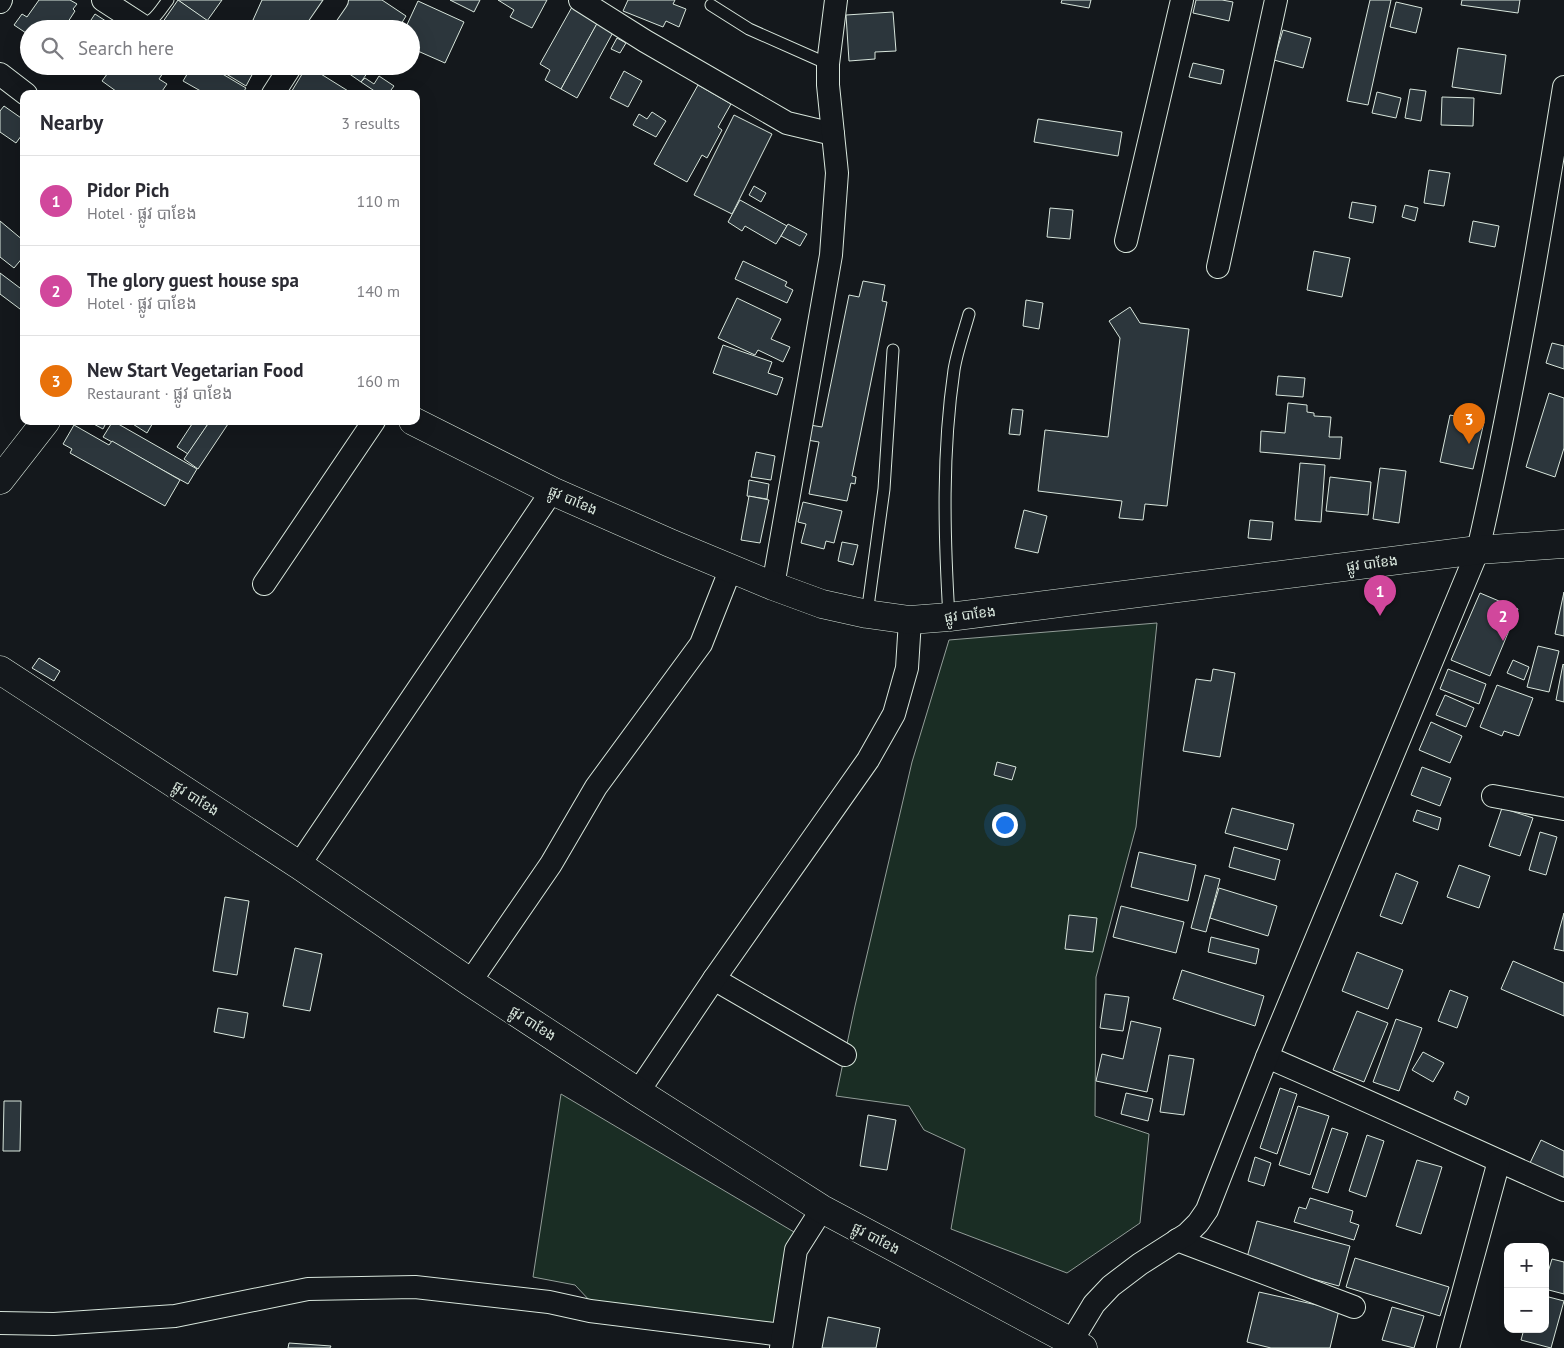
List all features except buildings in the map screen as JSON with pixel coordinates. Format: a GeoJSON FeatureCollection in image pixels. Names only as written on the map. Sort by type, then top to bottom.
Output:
{"type":"FeatureCollection","features":[{"type":"Feature","properties":{"kind":"street"},"geometry":{"type":"LineString","coordinates":[[102,0],[134,20]]}},
{"type":"Feature","properties":{"kind":"street"},"geometry":{"type":"LineString","coordinates":[[323,20],[337,0]]}},
{"type":"Feature","properties":{"kind":"street"},"geometry":{"type":"LineString","coordinates":[[580,0],[644,41],[787,123],[833,134]]}},
{"type":"Feature","properties":{"kind":"street"},"geometry":{"type":"LineString","coordinates":[[773,586],[830,255],[837,173],[828,85],[828,64],[836,0]]}},
{"type":"Feature","properties":{"kind":"street"},"geometry":{"type":"LineString","coordinates":[[1126,241],[1182,0]]}},
{"type":"Feature","properties":{"kind":"street"},"geometry":{"type":"LineString","coordinates":[[1218,267],[1276,0]]}},
{"type":"Feature","properties":{"kind":"street"},"geometry":{"type":"LineString","coordinates":[[0,74],[21,90]]}},
{"type":"Feature","properties":{"kind":"street"},"geometry":{"type":"LineString","coordinates":[[276,90],[285,75]]}},
{"type":"Feature","properties":{"kind":"street"},"geometry":{"type":"LineString","coordinates":[[1074,1346],[1094,1304],[1111,1286],[1198,1224],[1207,1210],[1267,1057],[1478,550],[1496,473],[1534,272],[1564,87]]}},
{"type":"Feature","properties":{"kind":"street"},"geometry":{"type":"LineString","coordinates":[[0,480],[43,425]]}},
{"type":"Feature","properties":{"kind":"street"},"geometry":{"type":"LineString","coordinates":[[264,584],[371,425]]}},
{"type":"Feature","properties":{"kind":"street","name":"ផ្លូវ បាខែង"},"geometry":{"type":"LineString","coordinates":[[420,425],[552,491],[773,586],[822,604],[867,614],[910,620],[949,617],[1478,550],[1564,544]]}},
{"type":"Feature","properties":{"kind":"street"},"geometry":{"type":"LineString","coordinates":[[299,865],[552,491]]}},
{"type":"Feature","properties":{"kind":"street"},"geometry":{"type":"LineString","coordinates":[[470,982],[551,864],[596,787],[701,644],[731,568]]}},
{"type":"Feature","properties":{"kind":"street"},"geometry":{"type":"LineString","coordinates":[[638,1092],[714,979],[868,760],[894,714],[907,668],[910,620]]}},
{"type":"Feature","properties":{"kind":"street","name":"ផ្លូវ បាខែង"},"geometry":{"type":"LineString","coordinates":[[0,670],[299,865],[470,982],[822,1209],[1074,1346]]}},
{"type":"Feature","properties":{"kind":"street"},"geometry":{"type":"LineString","coordinates":[[1493,796],[1564,809]]}},
{"type":"Feature","properties":{"kind":"street"},"geometry":{"type":"LineString","coordinates":[[714,979],[844,1055]]}},
{"type":"Feature","properties":{"kind":"street"},"geometry":{"type":"LineString","coordinates":[[1267,1057],[1319,1078],[1564,1190]]}},
{"type":"Feature","properties":{"kind":"street"},"geometry":{"type":"LineString","coordinates":[[1448,1348],[1498,1161]]}},
{"type":"Feature","properties":{"kind":"street"},"geometry":{"type":"LineString","coordinates":[[0,1323],[54,1324],[175,1316],[308,1290],[415,1287],[549,1302],[590,1311],[782,1342],[796,1250],[822,1209]]}},
{"type":"Feature","properties":{"kind":"street"},"geometry":{"type":"LineString","coordinates":[[1177,1240],[1354,1307]]}},
{"type":"Feature","properties":{"kind":"lane"},"geometry":{"type":"LineString","coordinates":[[153,20],[168,0]]}},
{"type":"Feature","properties":{"kind":"lane"},"geometry":{"type":"LineString","coordinates":[[711,5],[749,29],[828,64]]}},
{"type":"Feature","properties":{"kind":"lane"},"geometry":{"type":"LineString","coordinates":[[949,617],[945,557],[945,455],[954,368],[969,314]]}},
{"type":"Feature","properties":{"kind":"lane"},"geometry":{"type":"LineString","coordinates":[[867,614],[884,489],[893,350]]}},
{"type":"Feature","properties":{"kind":"green space"},"geometry":{"type":"Polygon","coordinates":[[[1157,623],[1136,827],[1096,977],[1095,1116],[1149,1134],[1140,1223],[1067,1273],[951,1229],[965,1149],[924,1130],[909,1106],[836,1096],[912,762],[949,640],[1157,623]]]}},
{"type":"Feature","properties":{"kind":"green space"},"geometry":{"type":"Polygon","coordinates":[[[561,1094],[794,1232],[776,1326],[591,1302],[575,1285],[533,1277],[561,1094]]]}},
{"type":"Feature","properties":{"kind":"place","name":"New Start Vegetarian Food"},"geometry":{"type":"Point","coordinates":[1469,444]}},
{"type":"Feature","properties":{"kind":"place","name":"Pidor Pich"},"geometry":{"type":"Point","coordinates":[1380,616]}},
{"type":"Feature","properties":{"kind":"place","name":"The glory guest house spa"},"geometry":{"type":"Point","coordinates":[1503,641]}}]}
